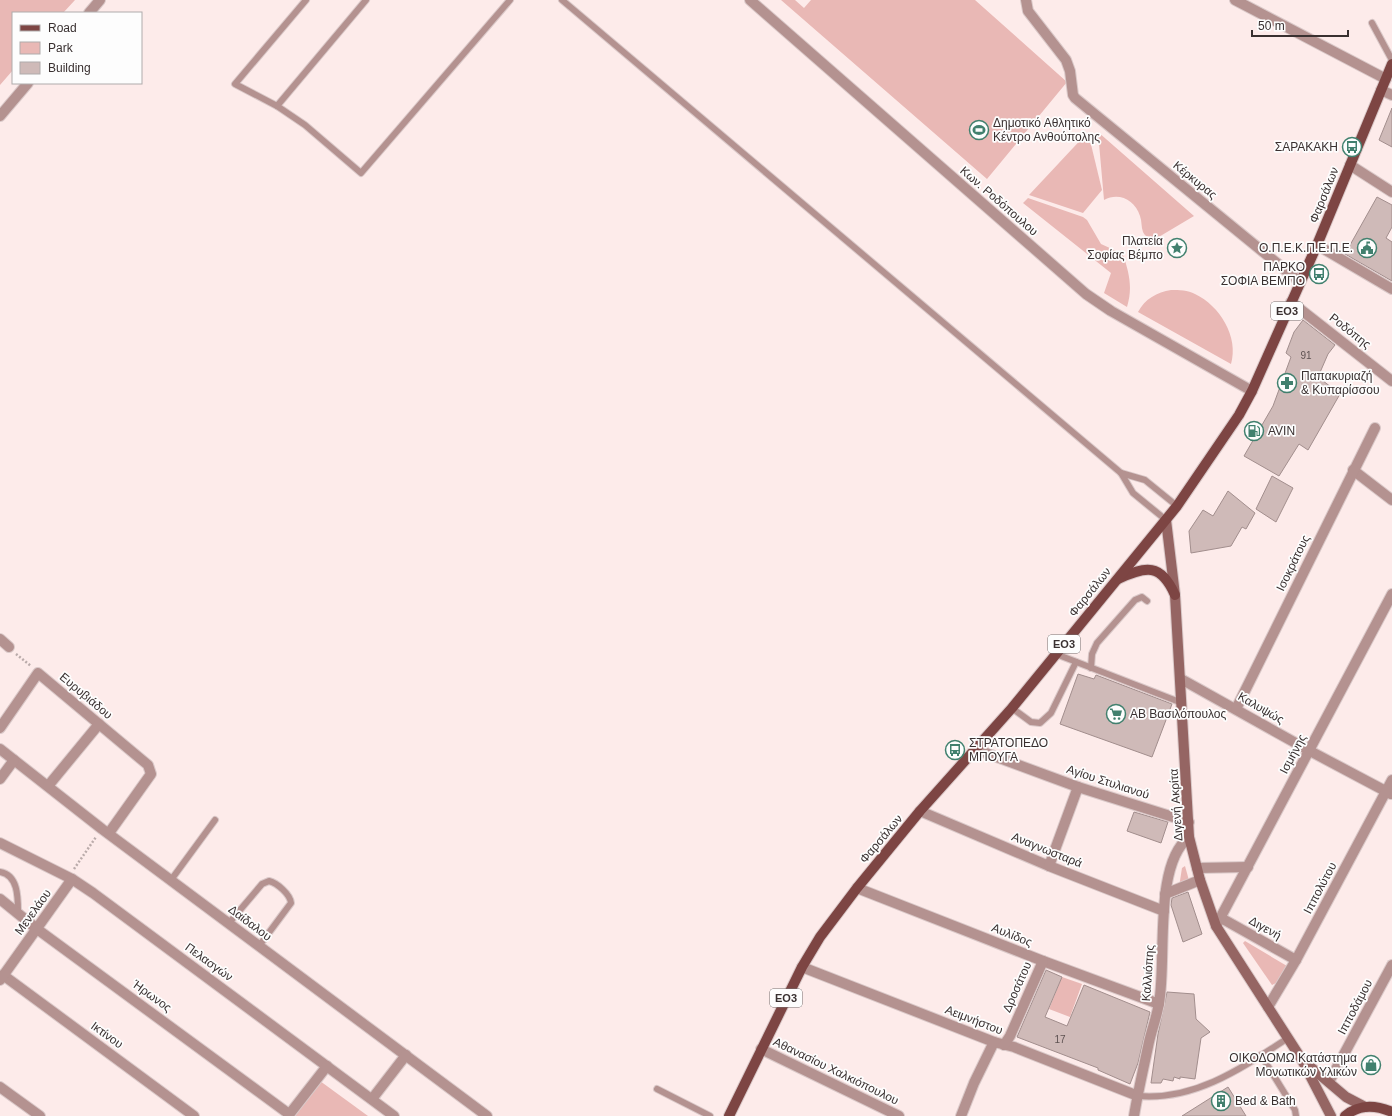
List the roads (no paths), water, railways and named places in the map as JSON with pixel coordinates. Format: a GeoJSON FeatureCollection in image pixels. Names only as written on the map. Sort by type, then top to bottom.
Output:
{"type":"FeatureCollection","features":[{"type":"Feature","properties":{"kind":"main road","name":"Φαρσάλων"},"geometry":{"type":"LineString","coordinates":[[729,1116],[802,967],[820,937],[857,888],[920,811],[1012,708],[1166,520],[1220,446],[1252,391],[1317,245],[1392,64]]}},
{"type":"Feature","properties":{"kind":"main road","name":"Διγενή Ακρίτα"},"geometry":{"type":"LineString","coordinates":[[1166,520],[1175,595],[1190,837],[1200,880],[1218,922],[1268,1007],[1302,1060],[1331,1116]]}},
{"type":"Feature","properties":{"kind":"main road"},"geometry":{"type":"LineString","coordinates":[[1116,580],[1136,572],[1152,570],[1164,575],[1175,595]]}},
{"type":"Feature","properties":{"kind":"main road","name":"Διγενή Ακρίτα"},"geometry":{"type":"LineString","coordinates":[[1302,1060],[1346,1097],[1365,1106]]}},
{"type":"Feature","properties":{"kind":"main road"},"geometry":{"type":"LineString","coordinates":[[1346,1116],[1354,1110],[1365,1106],[1379,1107],[1392,1112]]}},
{"type":"Feature","properties":{"kind":"street"},"geometry":{"type":"LineString","coordinates":[[90,12],[100,0]]}},
{"type":"Feature","properties":{"kind":"street","name":"Κων. Ροδόπουλου"},"geometry":{"type":"LineString","coordinates":[[750,0],[1086,294],[1111,311],[1252,391]]}},
{"type":"Feature","properties":{"kind":"street","name":"Κέρκυρας"},"geometry":{"type":"LineString","coordinates":[[1026,0],[1028,11],[1066,60],[1070,71],[1072,95],[1300,282]]}},
{"type":"Feature","properties":{"kind":"street"},"geometry":{"type":"LineString","coordinates":[[1235,0],[1386,79]]}},
{"type":"Feature","properties":{"kind":"street"},"geometry":{"type":"LineString","coordinates":[[0,116],[27,84]]}},
{"type":"Feature","properties":{"kind":"street"},"geometry":{"type":"LineString","coordinates":[[1381,90],[1392,95]]}},
{"type":"Feature","properties":{"kind":"street"},"geometry":{"type":"LineString","coordinates":[[1350,165],[1392,192]]}},
{"type":"Feature","properties":{"kind":"street"},"geometry":{"type":"LineString","coordinates":[[1317,245],[1392,289]]}},
{"type":"Feature","properties":{"kind":"street","name":"Ροδόπης"},"geometry":{"type":"LineString","coordinates":[[1291,302],[1392,381]]}},
{"type":"Feature","properties":{"kind":"street","name":"Ισοκράτους"},"geometry":{"type":"LineString","coordinates":[[1236,709],[1375,428]]}},
{"type":"Feature","properties":{"kind":"street"},"geometry":{"type":"LineString","coordinates":[[1353,470],[1392,500]]}},
{"type":"Feature","properties":{"kind":"street","name":"Ισμήνης"},"geometry":{"type":"LineString","coordinates":[[1218,922],[1392,594]]}},
{"type":"Feature","properties":{"kind":"street"},"geometry":{"type":"LineString","coordinates":[[0,640],[8,647]]}},
{"type":"Feature","properties":{"kind":"street","name":"Ευρυβιάδου"},"geometry":{"type":"LineString","coordinates":[[0,728],[38,673],[148,764],[151,774],[106,831]]}},
{"type":"Feature","properties":{"kind":"street","name":"Καλυψώς"},"geometry":{"type":"LineString","coordinates":[[1181,678],[1310,751],[1389,793]]}},
{"type":"Feature","properties":{"kind":"street"},"geometry":{"type":"LineString","coordinates":[[48,786],[100,724]]}},
{"type":"Feature","properties":{"kind":"street","name":"Δαίδαλου"},"geometry":{"type":"LineString","coordinates":[[0,749],[170,880],[487,1116]]}},
{"type":"Feature","properties":{"kind":"street","name":"Αγίου Στυλιανού"},"geometry":{"type":"LineString","coordinates":[[975,749],[1078,787],[1189,822]]}},
{"type":"Feature","properties":{"kind":"street"},"geometry":{"type":"LineString","coordinates":[[0,779],[14,760]]}},
{"type":"Feature","properties":{"kind":"street","name":"Ιππολύτου"},"geometry":{"type":"LineString","coordinates":[[1268,1007],[1296,960],[1389,793],[1392,780]]}},
{"type":"Feature","properties":{"kind":"street"},"geometry":{"type":"LineString","coordinates":[[1049,866],[1078,787]]}},
{"type":"Feature","properties":{"kind":"street","name":"Αναγνωσταρά"},"geometry":{"type":"LineString","coordinates":[[920,811],[1049,866],[1164,911]]}},
{"type":"Feature","properties":{"kind":"street","name":"Καλλιόπης"},"geometry":{"type":"LineString","coordinates":[[1134,1116],[1159,1004],[1162,982],[1165,894],[1174,858],[1181,845],[1190,837]]}},
{"type":"Feature","properties":{"kind":"street","name":"Πελασγών"},"geometry":{"type":"LineString","coordinates":[[0,843],[70,879],[100,898],[394,1116]]}},
{"type":"Feature","properties":{"kind":"street"},"geometry":{"type":"LineString","coordinates":[[1197,868],[1248,867]]}},
{"type":"Feature","properties":{"kind":"street","name":"Μενελάου"},"geometry":{"type":"LineString","coordinates":[[2,978],[70,879]]}},
{"type":"Feature","properties":{"kind":"street"},"geometry":{"type":"LineString","coordinates":[[1165,894],[1200,880]]}},
{"type":"Feature","properties":{"kind":"street","name":"Αυλίδος"},"geometry":{"type":"LineString","coordinates":[[857,888],[1043,962],[1159,1004]]}},
{"type":"Feature","properties":{"kind":"street","name":"Ήρωνος"},"geometry":{"type":"LineString","coordinates":[[0,899],[18,912],[37,929],[288,1115]]}},
{"type":"Feature","properties":{"kind":"street","name":"Διγενή"},"geometry":{"type":"LineString","coordinates":[[1218,922],[1296,960]]}},
{"type":"Feature","properties":{"kind":"street","name":"Δροσάτου"},"geometry":{"type":"LineString","coordinates":[[1004,1045],[1010,1036],[1043,962]]}},
{"type":"Feature","properties":{"kind":"street","name":"Ιπποδάμου"},"geometry":{"type":"LineString","coordinates":[[1329,1082],[1392,965]]}},
{"type":"Feature","properties":{"kind":"street","name":"Αειμνήστου"},"geometry":{"type":"LineString","coordinates":[[802,967],[994,1042],[1138,1096]]}},
{"type":"Feature","properties":{"kind":"street","name":"Ικτίνου"},"geometry":{"type":"LineString","coordinates":[[2,978],[194,1116]]}},
{"type":"Feature","properties":{"kind":"street"},"geometry":{"type":"LineString","coordinates":[[962,1116],[974,1083],[994,1042]]}},
{"type":"Feature","properties":{"kind":"street","name":"Αθανασίου Χαλκιόπουλου"},"geometry":{"type":"LineString","coordinates":[[761,1049],[899,1116]]}},
{"type":"Feature","properties":{"kind":"street"},"geometry":{"type":"LineString","coordinates":[[372,1099],[406,1055]]}},
{"type":"Feature","properties":{"kind":"street"},"geometry":{"type":"LineString","coordinates":[[288,1115],[327,1066]]}},
{"type":"Feature","properties":{"kind":"street"},"geometry":{"type":"LineString","coordinates":[[0,1087],[40,1116]]}},
{"type":"Feature","properties":{"kind":"lane"},"geometry":{"type":"LineString","coordinates":[[306,0],[235,84],[277,106],[305,125],[361,172],[510,0]]}},
{"type":"Feature","properties":{"kind":"lane"},"geometry":{"type":"LineString","coordinates":[[277,106],[366,0]]}},
{"type":"Feature","properties":{"kind":"lane"},"geometry":{"type":"LineString","coordinates":[[562,0],[1122,473],[1133,493],[1166,520]]}},
{"type":"Feature","properties":{"kind":"lane"},"geometry":{"type":"LineString","coordinates":[[1372,23],[1392,60]]}},
{"type":"Feature","properties":{"kind":"lane"},"geometry":{"type":"LineString","coordinates":[[1122,473],[1145,480],[1177,506]]}},
{"type":"Feature","properties":{"kind":"lane"},"geometry":{"type":"LineString","coordinates":[[1091,668],[1092,654],[1097,643],[1135,600],[1142,597],[1146,601]]}},
{"type":"Feature","properties":{"kind":"lane"},"geometry":{"type":"LineString","coordinates":[[1056,654],[1182,703]]}},
{"type":"Feature","properties":{"kind":"lane"},"geometry":{"type":"LineString","coordinates":[[1012,708],[1030,722],[1040,723],[1051,713],[1076,662]]}},
{"type":"Feature","properties":{"kind":"lane"},"geometry":{"type":"LineString","coordinates":[[170,880],[215,820]]}},
{"type":"Feature","properties":{"kind":"lane"},"geometry":{"type":"LineString","coordinates":[[0,872],[8,875],[16,888],[18,912]]}},
{"type":"Feature","properties":{"kind":"lane"},"geometry":{"type":"LineString","coordinates":[[229,923],[262,884],[269,881],[272,882],[289,896],[291,903],[260,946]]}},
{"type":"Feature","properties":{"kind":"lane"},"geometry":{"type":"LineString","coordinates":[[1138,1096],[1165,1096],[1187,1092],[1216,1080],[1288,1038]]}},
{"type":"Feature","properties":{"kind":"lane"},"geometry":{"type":"LineString","coordinates":[[1261,1055],[1295,1110],[1296,1116]]}},
{"type":"Feature","properties":{"kind":"lane"},"geometry":{"type":"LineString","coordinates":[[657,1088],[710,1116]]}},
{"type":"Feature","properties":{"kind":"place","name":"Δημοτικό Αθλητικό Κέντρο Ανθούπολης"},"geometry":{"type":"Point","coordinates":[979,130]}},
{"type":"Feature","properties":{"kind":"place","name":"ΣΑΡΑΚΑΚΗ"},"geometry":{"type":"Point","coordinates":[1352,147]}},
{"type":"Feature","properties":{"kind":"place","name":"Πλατεία Σοφίας Βέμπο"},"geometry":{"type":"Point","coordinates":[1177,248]}},
{"type":"Feature","properties":{"kind":"place","name":"Ο.Π.Ε.Κ.Π.Ε.Π.Ε."},"geometry":{"type":"Point","coordinates":[1367,248]}},
{"type":"Feature","properties":{"kind":"place","name":"ΠΑΡΚΟ ΣΟΦΙΑ ΒΕΜΠΟ"},"geometry":{"type":"Point","coordinates":[1319,274]}},
{"type":"Feature","properties":{"kind":"place","name":"Παπακυριαζή & Κυπαρίσσου"},"geometry":{"type":"Point","coordinates":[1287,383]}},
{"type":"Feature","properties":{"kind":"place","name":"AVIN"},"geometry":{"type":"Point","coordinates":[1254,431]}},
{"type":"Feature","properties":{"kind":"place","name":"ΑΒ Βασιλόπουλος"},"geometry":{"type":"Point","coordinates":[1116,714]}},
{"type":"Feature","properties":{"kind":"place","name":"ΣΤΡΑΤΟΠΕΔΟ ΜΠΟΥΓΑ"},"geometry":{"type":"Point","coordinates":[955,750]}},
{"type":"Feature","properties":{"kind":"place","name":"ΟΙΚΟΔΟΜΩ Κατάστημα Μονωτικών Υλικών"},"geometry":{"type":"Point","coordinates":[1371,1065]}},
{"type":"Feature","properties":{"kind":"place","name":"Bed & Bath"},"geometry":{"type":"Point","coordinates":[1221,1101]}}]}
